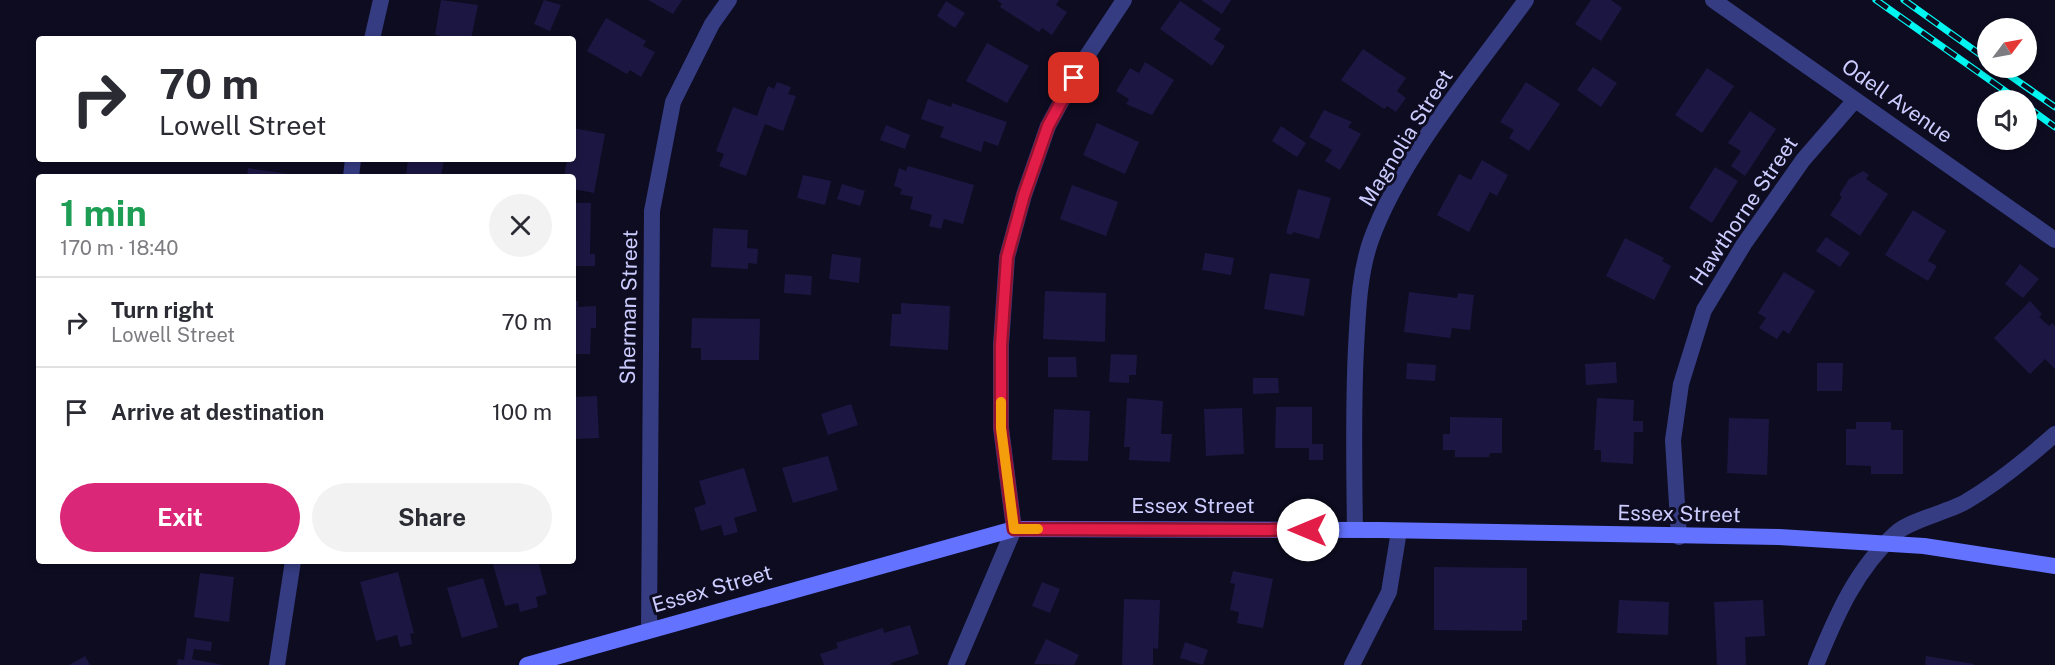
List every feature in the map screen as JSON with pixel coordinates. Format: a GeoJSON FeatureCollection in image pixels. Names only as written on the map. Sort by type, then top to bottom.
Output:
{"type":"FeatureCollection","features":[{"type":"Feature","properties":{"kind":"main road","name":"Essex Street"},"geometry":{"type":"LineString","coordinates":[[527,665],[1014,529],[1354,530],[1779,537],[1887,543],[2055,566]]}},
{"type":"Feature","properties":{"kind":"street"},"geometry":{"type":"LineString","coordinates":[[373,36],[381,0]]}},
{"type":"Feature","properties":{"kind":"street","name":"Sherman Street"},"geometry":{"type":"LineString","coordinates":[[649,630],[652,211],[673,102],[712,24],[729,0]]}},
{"type":"Feature","properties":{"kind":"street"},"geometry":{"type":"LineString","coordinates":[[956,665],[1014,529],[1001,428],[1001,345],[1007,257],[1024,195],[1048,126],[1083,62],[1125,0]]}},
{"type":"Feature","properties":{"kind":"street","name":"Magnolia Street"},"geometry":{"type":"LineString","coordinates":[[1354,530],[1354,384],[1358,303],[1370,242],[1388,200],[1431,132],[1526,0]]}},
{"type":"Feature","properties":{"kind":"street","name":"Odell Avenue"},"geometry":{"type":"LineString","coordinates":[[1713,0],[2055,240]]}},
{"type":"Feature","properties":{"kind":"street","name":"Hawthorne Street"},"geometry":{"type":"LineString","coordinates":[[1679,537],[1673,440],[1682,384],[1704,310],[1744,244],[1803,160],[1856,100]]}},
{"type":"Feature","properties":{"kind":"street"},"geometry":{"type":"LineString","coordinates":[[1816,665],[1835,617],[1863,567],[1898,531],[1967,501],[2025,461],[2055,434]]}},
{"type":"Feature","properties":{"kind":"street"},"geometry":{"type":"LineString","coordinates":[[1352,665],[1389,592],[1399,531]]}},
{"type":"Feature","properties":{"kind":"street"},"geometry":{"type":"LineString","coordinates":[[277,665],[292,564]]}},
{"type":"Feature","properties":{"kind":"building"},"geometry":{"type":"Polygon","coordinates":[[[441,0],[478,5],[472,36],[435,35],[441,0]]]}},
{"type":"Feature","properties":{"kind":"building"},"geometry":{"type":"Polygon","coordinates":[[[544,0],[561,5],[550,31],[534,24],[544,0]]]}},
{"type":"Feature","properties":{"kind":"building"},"geometry":{"type":"Polygon","coordinates":[[[648,0],[682,0],[673,14],[648,0]]]}},
{"type":"Feature","properties":{"kind":"building"},"geometry":{"type":"Polygon","coordinates":[[[997,0],[1059,0],[1056,5],[1067,12],[1052,35],[1042,28],[1039,32],[1000,7],[1002,4],[997,0]]]}},
{"type":"Feature","properties":{"kind":"building"},"geometry":{"type":"Polygon","coordinates":[[[1201,0],[1231,0],[1222,14],[1201,0]]]}},
{"type":"Feature","properties":{"kind":"building"},"geometry":{"type":"Polygon","coordinates":[[[1591,0],[1611,0],[1622,8],[1601,41],[1575,24],[1591,0]]]}},
{"type":"Feature","properties":{"kind":"building"},"geometry":{"type":"Polygon","coordinates":[[[946,1],[965,13],[955,28],[937,16],[946,1]]]}},
{"type":"Feature","properties":{"kind":"building"},"geometry":{"type":"Polygon","coordinates":[[[1180,1],[1221,29],[1214,39],[1225,46],[1212,66],[1160,29],[1180,1]]]}},
{"type":"Feature","properties":{"kind":"building"},"geometry":{"type":"Polygon","coordinates":[[[606,18],[646,41],[643,46],[655,52],[641,77],[630,70],[627,74],[587,51],[606,18]]]}},
{"type":"Feature","properties":{"kind":"building"},"geometry":{"type":"Polygon","coordinates":[[[987,43],[1029,66],[1007,103],[966,81],[987,43]]]}},
{"type":"Feature","properties":{"kind":"building"},"geometry":{"type":"Polygon","coordinates":[[[1363,49],[1406,78],[1397,91],[1406,98],[1396,112],[1387,106],[1384,109],[1341,80],[1363,49]]]}},
{"type":"Feature","properties":{"kind":"building"},"geometry":{"type":"Polygon","coordinates":[[[1145,62],[1174,80],[1152,115],[1126,104],[1129,99],[1116,91],[1130,68],[1139,73],[1145,62]]]}},
{"type":"Feature","properties":{"kind":"building"},"geometry":{"type":"Polygon","coordinates":[[[1593,67],[1617,83],[1601,107],[1577,90],[1593,67]]]}},
{"type":"Feature","properties":{"kind":"building"},"geometry":{"type":"Polygon","coordinates":[[[1707,68],[1734,86],[1702,133],[1675,115],[1707,68]]]}},
{"type":"Feature","properties":{"kind":"building"},"geometry":{"type":"Polygon","coordinates":[[[777,82],[791,87],[788,94],[796,96],[783,131],[765,124],[746,176],[719,166],[724,154],[716,151],[733,107],[757,116],[768,86],[774,89],[777,82]]]}},
{"type":"Feature","properties":{"kind":"building"},"geometry":{"type":"Polygon","coordinates":[[[1526,82],[1560,104],[1529,151],[1509,138],[1514,130],[1500,122],[1526,82]]]}},
{"type":"Feature","properties":{"kind":"building"},"geometry":{"type":"Polygon","coordinates":[[[928,99],[951,107],[952,103],[1007,122],[998,146],[984,141],[981,152],[940,137],[944,127],[921,119],[928,99]]]}},
{"type":"Feature","properties":{"kind":"building"},"geometry":{"type":"Polygon","coordinates":[[[1324,110],[1352,122],[1348,127],[1361,134],[1340,170],[1325,161],[1332,150],[1309,137],[1324,110]]]}},
{"type":"Feature","properties":{"kind":"building"},"geometry":{"type":"Polygon","coordinates":[[[1750,111],[1776,129],[1745,176],[1731,166],[1741,151],[1728,143],[1750,111]]]}},
{"type":"Feature","properties":{"kind":"building"},"geometry":{"type":"Polygon","coordinates":[[[1097,123],[1139,142],[1125,174],[1083,155],[1097,123]]]}},
{"type":"Feature","properties":{"kind":"building"},"geometry":{"type":"Polygon","coordinates":[[[886,125],[910,135],[905,149],[880,140],[886,125]]]}},
{"type":"Feature","properties":{"kind":"building"},"geometry":{"type":"Polygon","coordinates":[[[1281,126],[1306,143],[1297,157],[1272,141],[1281,126]]]}},
{"type":"Feature","properties":{"kind":"building"},"geometry":{"type":"Polygon","coordinates":[[[576,129],[605,134],[594,193],[576,190],[576,174],[564,174],[566,162],[576,162],[576,129]]]}},
{"type":"Feature","properties":{"kind":"building"},"geometry":{"type":"Polygon","coordinates":[[[1482,160],[1508,175],[1497,196],[1490,192],[1469,232],[1437,215],[1459,174],[1471,180],[1482,160]]]}},
{"type":"Feature","properties":{"kind":"building"},"geometry":{"type":"Polygon","coordinates":[[[408,162],[444,162],[442,174],[406,174],[408,162]]]}},
{"type":"Feature","properties":{"kind":"building"},"geometry":{"type":"Polygon","coordinates":[[[908,166],[974,185],[963,224],[944,219],[941,229],[929,226],[932,215],[910,209],[913,197],[900,194],[902,189],[894,186],[899,168],[906,171],[908,166]]]}},
{"type":"Feature","properties":{"kind":"building"},"geometry":{"type":"Polygon","coordinates":[[[1715,167],[1738,181],[1712,223],[1689,208],[1715,167]]]}},
{"type":"Feature","properties":{"kind":"building"},"geometry":{"type":"Polygon","coordinates":[[[248,168],[289,174],[247,174],[248,168]]]}},
{"type":"Feature","properties":{"kind":"building"},"geometry":{"type":"Polygon","coordinates":[[[1863,171],[1869,175],[1866,179],[1888,194],[1860,236],[1830,215],[1842,197],[1839,195],[1849,179],[1863,171]]]}},
{"type":"Feature","properties":{"kind":"building"},"geometry":{"type":"Polygon","coordinates":[[[803,175],[831,181],[825,205],[797,198],[803,175]]]}},
{"type":"Feature","properties":{"kind":"building"},"geometry":{"type":"Polygon","coordinates":[[[842,184],[865,191],[860,206],[837,199],[842,184]]]}},
{"type":"Feature","properties":{"kind":"building"},"geometry":{"type":"Polygon","coordinates":[[[1072,185],[1118,202],[1106,236],[1060,219],[1072,185]]]}},
{"type":"Feature","properties":{"kind":"building"},"geometry":{"type":"Polygon","coordinates":[[[1298,189],[1331,198],[1319,239],[1293,232],[1292,235],[1286,233],[1298,189]]]}},
{"type":"Feature","properties":{"kind":"building"},"geometry":{"type":"Polygon","coordinates":[[[576,203],[591,203],[590,254],[595,254],[595,266],[576,266],[576,203]]]}},
{"type":"Feature","properties":{"kind":"building"},"geometry":{"type":"Polygon","coordinates":[[[1913,210],[1946,231],[1928,261],[1937,266],[1928,281],[1885,255],[1913,210]]]}},
{"type":"Feature","properties":{"kind":"building"},"geometry":{"type":"Polygon","coordinates":[[[713,228],[748,230],[747,248],[758,249],[757,264],[748,263],[748,269],[711,267],[713,228]]]}},
{"type":"Feature","properties":{"kind":"building"},"geometry":{"type":"Polygon","coordinates":[[[1826,237],[1850,253],[1840,267],[1816,251],[1826,237]]]}},
{"type":"Feature","properties":{"kind":"building"},"geometry":{"type":"Polygon","coordinates":[[[1625,238],[1664,258],[1662,261],[1671,266],[1654,300],[1606,276],[1625,238]]]}},
{"type":"Feature","properties":{"kind":"building"},"geometry":{"type":"Polygon","coordinates":[[[1205,253],[1234,258],[1231,275],[1202,270],[1205,253]]]}},
{"type":"Feature","properties":{"kind":"building"},"geometry":{"type":"Polygon","coordinates":[[[832,254],[861,258],[859,283],[829,279],[832,254]]]}},
{"type":"Feature","properties":{"kind":"building"},"geometry":{"type":"Polygon","coordinates":[[[2020,264],[2039,279],[2023,298],[2005,284],[2020,264]]]}},
{"type":"Feature","properties":{"kind":"building"},"geometry":{"type":"Polygon","coordinates":[[[1784,272],[1815,291],[1789,334],[1783,330],[1777,339],[1759,328],[1766,318],[1758,313],[1784,272]]]}},
{"type":"Feature","properties":{"kind":"building"},"geometry":{"type":"Polygon","coordinates":[[[1270,273],[1310,279],[1304,316],[1264,309],[1270,273]]]}},
{"type":"Feature","properties":{"kind":"building"},"geometry":{"type":"Polygon","coordinates":[[[785,274],[812,276],[811,295],[784,293],[785,274]]]}},
{"type":"Feature","properties":{"kind":"building"},"geometry":{"type":"Polygon","coordinates":[[[1045,291],[1106,293],[1105,342],[1043,339],[1045,291]]]}},
{"type":"Feature","properties":{"kind":"building"},"geometry":{"type":"Polygon","coordinates":[[[1409,292],[1457,298],[1458,293],[1474,295],[1470,330],[1452,328],[1450,338],[1404,332],[1409,292]]]}},
{"type":"Feature","properties":{"kind":"building"},"geometry":{"type":"Polygon","coordinates":[[[576,301],[578,301],[578,307],[596,306],[596,328],[591,328],[590,354],[576,354],[576,301]]]}},
{"type":"Feature","properties":{"kind":"building"},"geometry":{"type":"Polygon","coordinates":[[[2030,301],[2042,314],[2039,317],[2049,326],[2052,323],[2055,326],[2055,369],[2045,359],[2030,374],[1994,338],[2030,301]]]}},
{"type":"Feature","properties":{"kind":"building"},"geometry":{"type":"Polygon","coordinates":[[[901,303],[950,306],[948,350],[890,346],[892,314],[901,314],[901,303]]]}},
{"type":"Feature","properties":{"kind":"building"},"geometry":{"type":"Polygon","coordinates":[[[692,318],[760,319],[759,360],[701,360],[701,348],[691,348],[692,318]]]}},
{"type":"Feature","properties":{"kind":"building"},"geometry":{"type":"Polygon","coordinates":[[[1111,354],[1137,355],[1136,375],[1129,375],[1129,383],[1109,382],[1111,354]]]}},
{"type":"Feature","properties":{"kind":"building"},"geometry":{"type":"Polygon","coordinates":[[[1048,357],[1076,357],[1077,377],[1048,377],[1048,357]]]}},
{"type":"Feature","properties":{"kind":"building"},"geometry":{"type":"Polygon","coordinates":[[[1616,362],[1617,383],[1586,385],[1585,364],[1616,362]]]}},
{"type":"Feature","properties":{"kind":"building"},"geometry":{"type":"Polygon","coordinates":[[[1407,363],[1436,365],[1435,381],[1406,379],[1407,363]]]}},
{"type":"Feature","properties":{"kind":"building"},"geometry":{"type":"Polygon","coordinates":[[[1817,363],[1843,363],[1842,391],[1817,391],[1817,363]]]}},
{"type":"Feature","properties":{"kind":"building"},"geometry":{"type":"Polygon","coordinates":[[[1253,378],[1278,378],[1279,393],[1253,394],[1253,378]]]}},
{"type":"Feature","properties":{"kind":"building"},"geometry":{"type":"Polygon","coordinates":[[[597,396],[599,438],[576,439],[576,397],[597,396]]]}},
{"type":"Feature","properties":{"kind":"building"},"geometry":{"type":"Polygon","coordinates":[[[1127,398],[1163,401],[1161,434],[1172,434],[1170,462],[1129,460],[1130,447],[1124,447],[1127,398]]]}},
{"type":"Feature","properties":{"kind":"building"},"geometry":{"type":"Polygon","coordinates":[[[1597,398],[1634,400],[1633,421],[1643,421],[1643,432],[1634,432],[1633,464],[1601,462],[1601,450],[1594,450],[1597,398]]]}},
{"type":"Feature","properties":{"kind":"building"},"geometry":{"type":"Polygon","coordinates":[[[851,404],[858,425],[828,435],[821,414],[851,404]]]}},
{"type":"Feature","properties":{"kind":"building"},"geometry":{"type":"Polygon","coordinates":[[[1276,407],[1312,407],[1312,444],[1323,444],[1323,460],[1309,460],[1309,448],[1275,448],[1276,407]]]}},
{"type":"Feature","properties":{"kind":"building"},"geometry":{"type":"Polygon","coordinates":[[[1242,408],[1244,454],[1206,456],[1204,409],[1242,408]]]}},
{"type":"Feature","properties":{"kind":"building"},"geometry":{"type":"Polygon","coordinates":[[[1054,409],[1090,411],[1088,461],[1052,460],[1054,409]]]}},
{"type":"Feature","properties":{"kind":"building"},"geometry":{"type":"Polygon","coordinates":[[[1450,417],[1502,418],[1502,453],[1490,453],[1489,457],[1455,457],[1455,450],[1443,450],[1443,434],[1450,434],[1450,417]]]}},
{"type":"Feature","properties":{"kind":"building"},"geometry":{"type":"Polygon","coordinates":[[[1729,418],[1769,419],[1767,475],[1727,473],[1729,418]]]}},
{"type":"Feature","properties":{"kind":"building"},"geometry":{"type":"Polygon","coordinates":[[[1856,422],[1891,422],[1891,430],[1903,430],[1903,474],[1871,474],[1871,466],[1846,465],[1846,429],[1856,429],[1856,422]]]}},
{"type":"Feature","properties":{"kind":"building"},"geometry":{"type":"Polygon","coordinates":[[[828,456],[838,490],[793,503],[782,468],[828,456]]]}},
{"type":"Feature","properties":{"kind":"building"},"geometry":{"type":"Polygon","coordinates":[[[744,468],[757,511],[734,518],[738,532],[724,536],[721,525],[701,531],[694,508],[706,504],[699,481],[744,468]]]}},
{"type":"Feature","properties":{"kind":"building"},"geometry":{"type":"Polygon","coordinates":[[[493,564],[539,564],[547,594],[536,597],[538,607],[520,612],[518,603],[505,606],[493,564]]]}},
{"type":"Feature","properties":{"kind":"building"},"geometry":{"type":"Polygon","coordinates":[[[1434,567],[1527,568],[1527,620],[1522,620],[1522,631],[1434,630],[1434,567]]]}},
{"type":"Feature","properties":{"kind":"building"},"geometry":{"type":"Polygon","coordinates":[[[1233,571],[1273,579],[1263,628],[1237,623],[1239,612],[1230,610],[1235,584],[1230,583],[1233,571]]]}},
{"type":"Feature","properties":{"kind":"building"},"geometry":{"type":"Polygon","coordinates":[[[398,572],[414,633],[410,634],[412,644],[400,647],[397,635],[376,641],[360,582],[398,572]]]}},
{"type":"Feature","properties":{"kind":"building"},"geometry":{"type":"Polygon","coordinates":[[[200,573],[234,577],[229,622],[194,617],[200,573]]]}},
{"type":"Feature","properties":{"kind":"building"},"geometry":{"type":"Polygon","coordinates":[[[483,578],[498,627],[462,638],[447,588],[483,578]]]}},
{"type":"Feature","properties":{"kind":"building"},"geometry":{"type":"Polygon","coordinates":[[[1042,582],[1060,589],[1050,613],[1032,606],[1042,582]]]}},
{"type":"Feature","properties":{"kind":"building"},"geometry":{"type":"Polygon","coordinates":[[[1124,599],[1160,600],[1158,649],[1153,648],[1153,665],[1122,665],[1124,599]]]}},
{"type":"Feature","properties":{"kind":"building"},"geometry":{"type":"Polygon","coordinates":[[[1619,600],[1669,602],[1668,635],[1617,633],[1619,600]]]}},
{"type":"Feature","properties":{"kind":"building"},"geometry":{"type":"Polygon","coordinates":[[[1763,600],[1765,636],[1745,637],[1746,665],[1717,665],[1714,602],[1763,600]]]}},
{"type":"Feature","properties":{"kind":"building"},"geometry":{"type":"Polygon","coordinates":[[[910,625],[919,654],[891,663],[892,665],[824,665],[820,654],[838,648],[836,643],[883,628],[884,633],[910,625]]]}},
{"type":"Feature","properties":{"kind":"building"},"geometry":{"type":"Polygon","coordinates":[[[187,638],[212,642],[211,651],[194,649],[192,659],[224,665],[177,665],[178,659],[184,660],[187,638]]]}},
{"type":"Feature","properties":{"kind":"building"},"geometry":{"type":"Polygon","coordinates":[[[1046,639],[1079,655],[1074,665],[1034,664],[1046,639]]]}},
{"type":"Feature","properties":{"kind":"building"},"geometry":{"type":"Polygon","coordinates":[[[1185,642],[1208,650],[1203,665],[1180,658],[1185,642]]]}},
{"type":"Feature","properties":{"kind":"building"},"geometry":{"type":"Polygon","coordinates":[[[85,656],[90,665],[69,665],[85,656]]]}},
{"type":"Feature","properties":{"kind":"building"},"geometry":{"type":"Polygon","coordinates":[[[1926,656],[1974,664],[1974,665],[1925,665],[1926,656]]]}},
{"type":"Feature","properties":{"kind":"railway"},"geometry":{"type":"LineString","coordinates":[[1876,0],[2004,90]]}},
{"type":"Feature","properties":{"kind":"railway"},"geometry":{"type":"LineString","coordinates":[[1904,0],[1977,52]]}},
{"type":"Feature","properties":{"kind":"railway"},"geometry":{"type":"LineString","coordinates":[[2013,78],[2055,107]]}},
{"type":"Feature","properties":{"kind":"railway"},"geometry":{"type":"LineString","coordinates":[[2037,114],[2055,127]]}},
{"type":"Feature","properties":{"kind":"slow traffic"},"geometry":{"type":"LineString","coordinates":[[1001,402],[1001,428],[1014,529],[1038,529]]}},
{"type":"Feature","properties":{"kind":"route"},"geometry":{"type":"LineString","coordinates":[[1074,78],[1048,126],[1024,195],[1007,257],[1001,345],[1001,428],[1014,529],[1308,530]]}}]}
